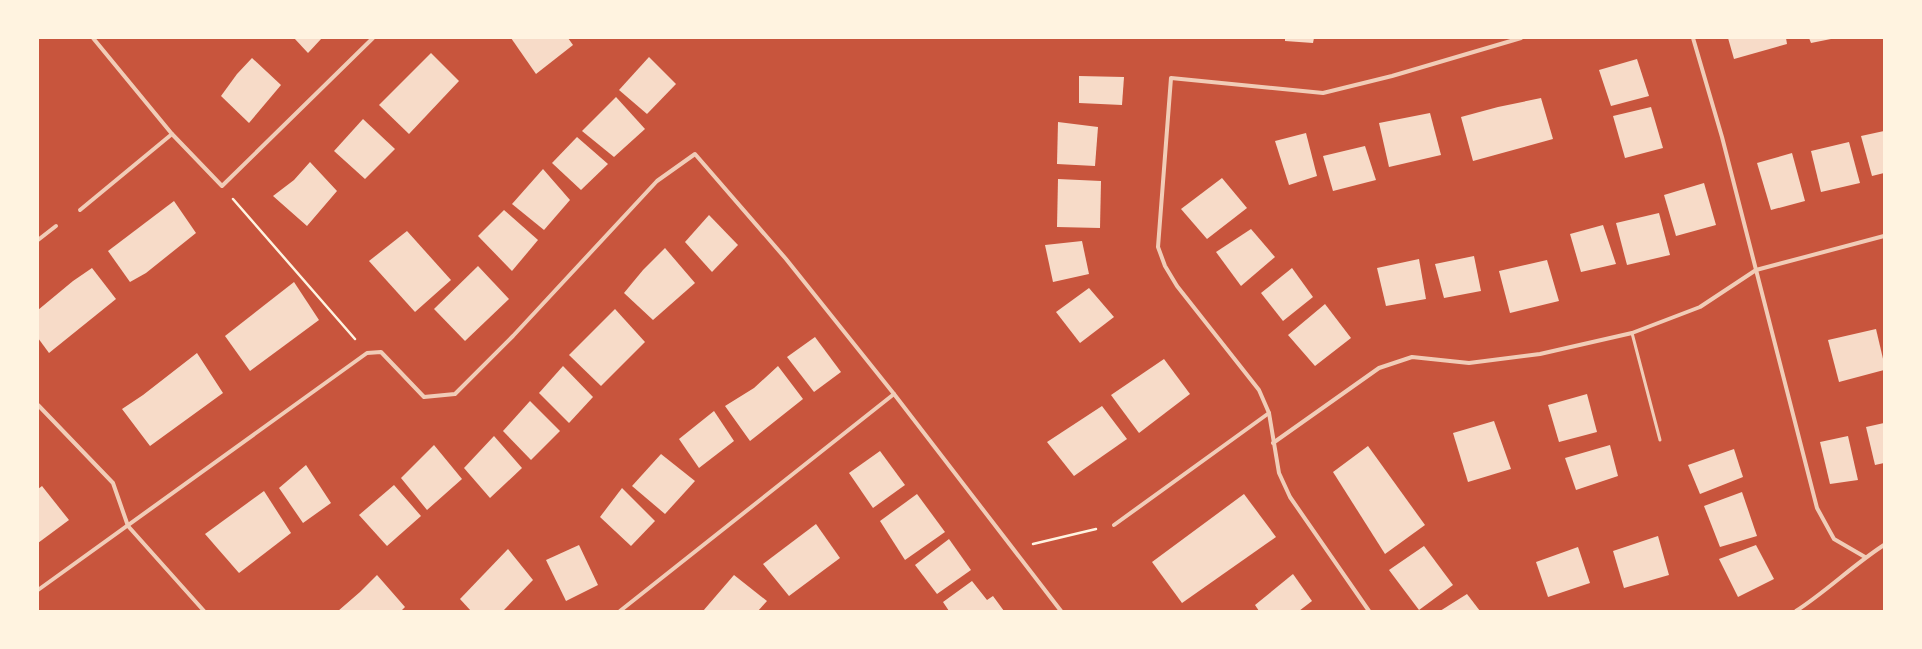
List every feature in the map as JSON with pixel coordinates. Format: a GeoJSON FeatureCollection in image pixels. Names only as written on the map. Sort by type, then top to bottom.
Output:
{"type":"FeatureCollection","features":[{"type":"Feature","properties":{"kind":"street"},"geometry":{"type":"LineString","coordinates":[[93,38],[172,134],[222,186],[373,38]]}},
{"type":"Feature","properties":{"kind":"street"},"geometry":{"type":"LineString","coordinates":[[1369,611],[1290,497],[1279,473],[1269,413],[1259,390],[1177,286],[1165,266],[1158,247],[1171,78],[1323,93],[1392,76],[1521,38]]}},
{"type":"Feature","properties":{"kind":"street"},"geometry":{"type":"LineString","coordinates":[[1693,38],[1722,137],[1817,508],[1834,540],[1865,557]]}},
{"type":"Feature","properties":{"kind":"street"},"geometry":{"type":"LineString","coordinates":[[80,210],[172,134]]}},
{"type":"Feature","properties":{"kind":"street"},"geometry":{"type":"LineString","coordinates":[[38,590],[367,353],[382,352],[424,397],[455,394],[513,336],[657,181],[695,154],[786,259],[894,394],[1061,611]]}},
{"type":"Feature","properties":{"kind":"street"},"geometry":{"type":"LineString","coordinates":[[38,240],[56,226]]}},
{"type":"Feature","properties":{"kind":"street"},"geometry":{"type":"LineString","coordinates":[[1273,443],[1379,368],[1412,357],[1469,363],[1540,354],[1632,333],[1700,307],[1756,270],[1884,236]]}},
{"type":"Feature","properties":{"kind":"street"},"geometry":{"type":"LineString","coordinates":[[620,611],[894,394]]}},
{"type":"Feature","properties":{"kind":"street"},"geometry":{"type":"LineString","coordinates":[[38,405],[114,483],[128,526],[204,611]]}},
{"type":"Feature","properties":{"kind":"street"},"geometry":{"type":"LineString","coordinates":[[1114,525],[1269,413]]}},
{"type":"Feature","properties":{"kind":"street"},"geometry":{"type":"LineString","coordinates":[[1796,611],[1814,600],[1865,557],[1884,545]]}},
{"type":"Feature","properties":{"kind":"lane"},"geometry":{"type":"LineString","coordinates":[[1632,333],[1660,440]]}},
{"type":"Feature","properties":{"kind":"path"},"geometry":{"type":"LineString","coordinates":[[222,186],[367,353]]}},
{"type":"Feature","properties":{"kind":"path"},"geometry":{"type":"LineString","coordinates":[[1014,549],[1114,525]]}},
{"type":"Feature","properties":{"kind":"building"},"geometry":{"type":"Polygon","coordinates":[[[294,38],[322,38],[308,53],[294,38]]]}},
{"type":"Feature","properties":{"kind":"building"},"geometry":{"type":"Polygon","coordinates":[[[511,38],[568,38],[573,45],[536,74],[511,38]]]}},
{"type":"Feature","properties":{"kind":"building"},"geometry":{"type":"Polygon","coordinates":[[[1285,38],[1314,38],[1313,43],[1285,41],[1285,38]]]}},
{"type":"Feature","properties":{"kind":"building"},"geometry":{"type":"Polygon","coordinates":[[[1728,38],[1786,38],[1787,44],[1734,59],[1728,38]]]}},
{"type":"Feature","properties":{"kind":"building"},"geometry":{"type":"Polygon","coordinates":[[[1809,38],[1831,38],[1831,39],[1811,43],[1809,38]]]}},
{"type":"Feature","properties":{"kind":"building"},"geometry":{"type":"Polygon","coordinates":[[[431,53],[459,81],[409,134],[379,105],[431,53]]]}},
{"type":"Feature","properties":{"kind":"building"},"geometry":{"type":"Polygon","coordinates":[[[649,57],[676,84],[647,114],[619,90],[649,57]]]}},
{"type":"Feature","properties":{"kind":"building"},"geometry":{"type":"Polygon","coordinates":[[[252,58],[281,85],[249,123],[221,96],[237,74],[252,58]]]}},
{"type":"Feature","properties":{"kind":"building"},"geometry":{"type":"Polygon","coordinates":[[[1637,59],[1649,96],[1611,106],[1599,70],[1637,59]]]}},
{"type":"Feature","properties":{"kind":"building"},"geometry":{"type":"Polygon","coordinates":[[[1079,76],[1124,77],[1122,105],[1079,103],[1079,76]]]}},
{"type":"Feature","properties":{"kind":"building"},"geometry":{"type":"Polygon","coordinates":[[[616,97],[645,129],[614,157],[582,131],[616,97]]]}},
{"type":"Feature","properties":{"kind":"building"},"geometry":{"type":"Polygon","coordinates":[[[1541,98],[1553,139],[1473,161],[1461,117],[1541,98]]]}},
{"type":"Feature","properties":{"kind":"building"},"geometry":{"type":"Polygon","coordinates":[[[1651,107],[1663,148],[1625,158],[1613,116],[1651,107]]]}},
{"type":"Feature","properties":{"kind":"building"},"geometry":{"type":"Polygon","coordinates":[[[1430,113],[1441,155],[1389,167],[1379,123],[1430,113]]]}},
{"type":"Feature","properties":{"kind":"building"},"geometry":{"type":"Polygon","coordinates":[[[363,119],[395,149],[365,179],[334,151],[363,119]]]}},
{"type":"Feature","properties":{"kind":"building"},"geometry":{"type":"Polygon","coordinates":[[[1058,122],[1098,127],[1095,166],[1057,164],[1058,122]]]}},
{"type":"Feature","properties":{"kind":"building"},"geometry":{"type":"Polygon","coordinates":[[[1884,131],[1884,173],[1872,176],[1861,136],[1884,131]]]}},
{"type":"Feature","properties":{"kind":"building"},"geometry":{"type":"Polygon","coordinates":[[[1306,133],[1317,176],[1289,185],[1275,141],[1306,133]]]}},
{"type":"Feature","properties":{"kind":"building"},"geometry":{"type":"Polygon","coordinates":[[[577,137],[608,164],[581,190],[552,163],[577,137]]]}},
{"type":"Feature","properties":{"kind":"building"},"geometry":{"type":"Polygon","coordinates":[[[1849,142],[1860,183],[1821,192],[1811,151],[1849,142]]]}},
{"type":"Feature","properties":{"kind":"building"},"geometry":{"type":"Polygon","coordinates":[[[1365,146],[1376,180],[1333,191],[1323,156],[1365,146]]]}},
{"type":"Feature","properties":{"kind":"building"},"geometry":{"type":"Polygon","coordinates":[[[1792,153],[1805,201],[1771,210],[1757,163],[1792,153]]]}},
{"type":"Feature","properties":{"kind":"building"},"geometry":{"type":"Polygon","coordinates":[[[310,162],[337,191],[307,226],[273,196],[294,180],[310,162]]]}},
{"type":"Feature","properties":{"kind":"building"},"geometry":{"type":"Polygon","coordinates":[[[543,169],[570,200],[544,230],[512,204],[543,169]]]}},
{"type":"Feature","properties":{"kind":"building"},"geometry":{"type":"Polygon","coordinates":[[[1222,178],[1247,208],[1207,239],[1181,209],[1222,178]]]}},
{"type":"Feature","properties":{"kind":"building"},"geometry":{"type":"Polygon","coordinates":[[[1058,179],[1101,181],[1100,228],[1057,227],[1058,179]]]}},
{"type":"Feature","properties":{"kind":"building"},"geometry":{"type":"Polygon","coordinates":[[[1704,183],[1716,225],[1676,236],[1664,195],[1704,183]]]}},
{"type":"Feature","properties":{"kind":"building"},"geometry":{"type":"Polygon","coordinates":[[[174,201],[196,233],[146,273],[130,282],[108,251],[174,201]]]}},
{"type":"Feature","properties":{"kind":"building"},"geometry":{"type":"Polygon","coordinates":[[[504,210],[538,240],[512,271],[478,236],[504,210]]]}},
{"type":"Feature","properties":{"kind":"building"},"geometry":{"type":"Polygon","coordinates":[[[1659,213],[1670,255],[1627,265],[1616,223],[1659,213]]]}},
{"type":"Feature","properties":{"kind":"building"},"geometry":{"type":"Polygon","coordinates":[[[709,215],[738,245],[712,272],[685,242],[709,215]]]}},
{"type":"Feature","properties":{"kind":"building"},"geometry":{"type":"Polygon","coordinates":[[[1603,225],[1616,264],[1581,272],[1570,234],[1603,225]]]}},
{"type":"Feature","properties":{"kind":"building"},"geometry":{"type":"Polygon","coordinates":[[[1251,229],[1275,257],[1241,286],[1216,252],[1251,229]]]}},
{"type":"Feature","properties":{"kind":"building"},"geometry":{"type":"Polygon","coordinates":[[[407,231],[451,280],[415,312],[369,261],[407,231]]]}},
{"type":"Feature","properties":{"kind":"building"},"geometry":{"type":"Polygon","coordinates":[[[1082,241],[1089,274],[1053,282],[1045,245],[1082,241]]]}},
{"type":"Feature","properties":{"kind":"building"},"geometry":{"type":"Polygon","coordinates":[[[665,248],[695,283],[653,320],[624,293],[643,270],[665,248]]]}},
{"type":"Feature","properties":{"kind":"building"},"geometry":{"type":"Polygon","coordinates":[[[1474,256],[1481,291],[1444,298],[1435,264],[1474,256]]]}},
{"type":"Feature","properties":{"kind":"building"},"geometry":{"type":"Polygon","coordinates":[[[1419,259],[1426,299],[1386,306],[1377,268],[1419,259]]]}},
{"type":"Feature","properties":{"kind":"building"},"geometry":{"type":"Polygon","coordinates":[[[1547,260],[1559,301],[1510,313],[1499,271],[1547,260]]]}},
{"type":"Feature","properties":{"kind":"building"},"geometry":{"type":"Polygon","coordinates":[[[478,266],[509,299],[465,341],[434,309],[478,266]]]}},
{"type":"Feature","properties":{"kind":"building"},"geometry":{"type":"Polygon","coordinates":[[[92,268],[116,299],[49,353],[38,338],[38,310],[73,281],[92,268]]]}},
{"type":"Feature","properties":{"kind":"building"},"geometry":{"type":"Polygon","coordinates":[[[1292,268],[1313,297],[1283,321],[1261,293],[1292,268]]]}},
{"type":"Feature","properties":{"kind":"building"},"geometry":{"type":"Polygon","coordinates":[[[294,282],[319,320],[250,371],[225,336],[294,282]]]}},
{"type":"Feature","properties":{"kind":"building"},"geometry":{"type":"Polygon","coordinates":[[[1089,288],[1114,317],[1080,343],[1056,312],[1089,288]]]}},
{"type":"Feature","properties":{"kind":"building"},"geometry":{"type":"Polygon","coordinates":[[[1325,304],[1351,338],[1315,366],[1288,335],[1325,304]]]}},
{"type":"Feature","properties":{"kind":"building"},"geometry":{"type":"Polygon","coordinates":[[[615,309],[645,342],[601,386],[569,355],[615,309]]]}},
{"type":"Feature","properties":{"kind":"building"},"geometry":{"type":"Polygon","coordinates":[[[1876,329],[1884,363],[1884,370],[1839,382],[1828,340],[1876,329]]]}},
{"type":"Feature","properties":{"kind":"building"},"geometry":{"type":"Polygon","coordinates":[[[815,337],[841,372],[814,392],[787,357],[815,337]]]}},
{"type":"Feature","properties":{"kind":"building"},"geometry":{"type":"Polygon","coordinates":[[[197,353],[223,393],[150,446],[122,409],[143,395],[197,353]]]}},
{"type":"Feature","properties":{"kind":"building"},"geometry":{"type":"Polygon","coordinates":[[[1164,359],[1190,394],[1139,433],[1111,395],[1164,359]]]}},
{"type":"Feature","properties":{"kind":"building"},"geometry":{"type":"Polygon","coordinates":[[[563,366],[593,397],[569,423],[539,393],[563,366]]]}},
{"type":"Feature","properties":{"kind":"building"},"geometry":{"type":"Polygon","coordinates":[[[778,366],[803,399],[750,441],[725,406],[754,388],[778,366]]]}},
{"type":"Feature","properties":{"kind":"building"},"geometry":{"type":"Polygon","coordinates":[[[1587,394],[1597,432],[1559,442],[1548,405],[1587,394]]]}},
{"type":"Feature","properties":{"kind":"building"},"geometry":{"type":"Polygon","coordinates":[[[530,401],[560,431],[531,460],[503,431],[530,401]]]}},
{"type":"Feature","properties":{"kind":"building"},"geometry":{"type":"Polygon","coordinates":[[[1102,406],[1127,439],[1074,476],[1047,442],[1102,406]]]}},
{"type":"Feature","properties":{"kind":"building"},"geometry":{"type":"Polygon","coordinates":[[[714,411],[734,441],[699,468],[679,439],[714,411]]]}},
{"type":"Feature","properties":{"kind":"building"},"geometry":{"type":"Polygon","coordinates":[[[1494,421],[1511,469],[1468,482],[1453,433],[1494,421]]]}},
{"type":"Feature","properties":{"kind":"building"},"geometry":{"type":"Polygon","coordinates":[[[1884,423],[1884,463],[1875,465],[1866,427],[1884,423]]]}},
{"type":"Feature","properties":{"kind":"building"},"geometry":{"type":"Polygon","coordinates":[[[494,436],[522,468],[490,498],[464,468],[494,436]]]}},
{"type":"Feature","properties":{"kind":"building"},"geometry":{"type":"Polygon","coordinates":[[[1848,436],[1858,480],[1830,484],[1820,442],[1848,436]]]}},
{"type":"Feature","properties":{"kind":"building"},"geometry":{"type":"Polygon","coordinates":[[[434,445],[462,479],[427,510],[401,478],[434,445]]]}},
{"type":"Feature","properties":{"kind":"building"},"geometry":{"type":"Polygon","coordinates":[[[1610,445],[1618,476],[1576,490],[1565,458],[1610,445]]]}},
{"type":"Feature","properties":{"kind":"building"},"geometry":{"type":"Polygon","coordinates":[[[1368,446],[1425,525],[1385,554],[1333,472],[1368,446]]]}},
{"type":"Feature","properties":{"kind":"building"},"geometry":{"type":"Polygon","coordinates":[[[1734,449],[1743,477],[1700,494],[1688,465],[1734,449]]]}},
{"type":"Feature","properties":{"kind":"building"},"geometry":{"type":"Polygon","coordinates":[[[880,451],[905,485],[873,508],[849,473],[880,451]]]}},
{"type":"Feature","properties":{"kind":"building"},"geometry":{"type":"Polygon","coordinates":[[[661,454],[695,481],[665,514],[632,486],[661,454]]]}},
{"type":"Feature","properties":{"kind":"building"},"geometry":{"type":"Polygon","coordinates":[[[306,465],[331,503],[303,523],[279,488],[306,465]]]}},
{"type":"Feature","properties":{"kind":"building"},"geometry":{"type":"Polygon","coordinates":[[[394,485],[421,516],[387,546],[359,515],[394,485]]]}},
{"type":"Feature","properties":{"kind":"building"},"geometry":{"type":"Polygon","coordinates":[[[42,486],[69,520],[38,543],[38,489],[42,486]]]}},
{"type":"Feature","properties":{"kind":"building"},"geometry":{"type":"Polygon","coordinates":[[[622,488],[655,521],[631,546],[600,517],[622,488]]]}},
{"type":"Feature","properties":{"kind":"building"},"geometry":{"type":"Polygon","coordinates":[[[264,491],[291,533],[239,573],[205,534],[264,491]]]}},
{"type":"Feature","properties":{"kind":"building"},"geometry":{"type":"Polygon","coordinates":[[[1742,492],[1757,536],[1720,547],[1704,506],[1742,492]]]}},
{"type":"Feature","properties":{"kind":"building"},"geometry":{"type":"Polygon","coordinates":[[[917,494],[945,532],[905,560],[880,521],[917,494]]]}},
{"type":"Feature","properties":{"kind":"building"},"geometry":{"type":"Polygon","coordinates":[[[1244,494],[1276,537],[1182,603],[1152,562],[1244,494]]]}},
{"type":"Feature","properties":{"kind":"building"},"geometry":{"type":"Polygon","coordinates":[[[816,524],[840,558],[789,596],[763,564],[816,524]]]}},
{"type":"Feature","properties":{"kind":"building"},"geometry":{"type":"Polygon","coordinates":[[[1658,536],[1669,575],[1624,588],[1613,551],[1658,536]]]}},
{"type":"Feature","properties":{"kind":"building"},"geometry":{"type":"Polygon","coordinates":[[[949,539],[971,570],[937,594],[915,565],[949,539]]]}},
{"type":"Feature","properties":{"kind":"building"},"geometry":{"type":"Polygon","coordinates":[[[579,545],[598,585],[566,601],[546,560],[579,545]]]}},
{"type":"Feature","properties":{"kind":"building"},"geometry":{"type":"Polygon","coordinates":[[[1756,545],[1774,579],[1738,597],[1719,559],[1756,545]]]}},
{"type":"Feature","properties":{"kind":"building"},"geometry":{"type":"Polygon","coordinates":[[[1424,546],[1453,585],[1419,610],[1389,570],[1424,546]]]}},
{"type":"Feature","properties":{"kind":"building"},"geometry":{"type":"Polygon","coordinates":[[[1578,547],[1590,583],[1548,597],[1536,562],[1578,547]]]}},
{"type":"Feature","properties":{"kind":"building"},"geometry":{"type":"Polygon","coordinates":[[[508,549],[533,580],[503,611],[471,611],[460,599],[508,549]]]}},
{"type":"Feature","properties":{"kind":"building"},"geometry":{"type":"Polygon","coordinates":[[[1293,574],[1312,601],[1299,611],[1259,611],[1255,605],[1293,574]]]}},
{"type":"Feature","properties":{"kind":"building"},"geometry":{"type":"Polygon","coordinates":[[[377,575],[405,607],[401,611],[338,611],[360,592],[377,575]]]}},
{"type":"Feature","properties":{"kind":"building"},"geometry":{"type":"Polygon","coordinates":[[[734,575],[767,601],[758,611],[703,611],[734,575]]]}},
{"type":"Feature","properties":{"kind":"building"},"geometry":{"type":"Polygon","coordinates":[[[972,581],[987,600],[993,596],[1004,611],[949,611],[943,602],[972,581]]]}},
{"type":"Feature","properties":{"kind":"building"},"geometry":{"type":"Polygon","coordinates":[[[1467,594],[1480,611],[1440,611],[1467,594]]]}}]}
